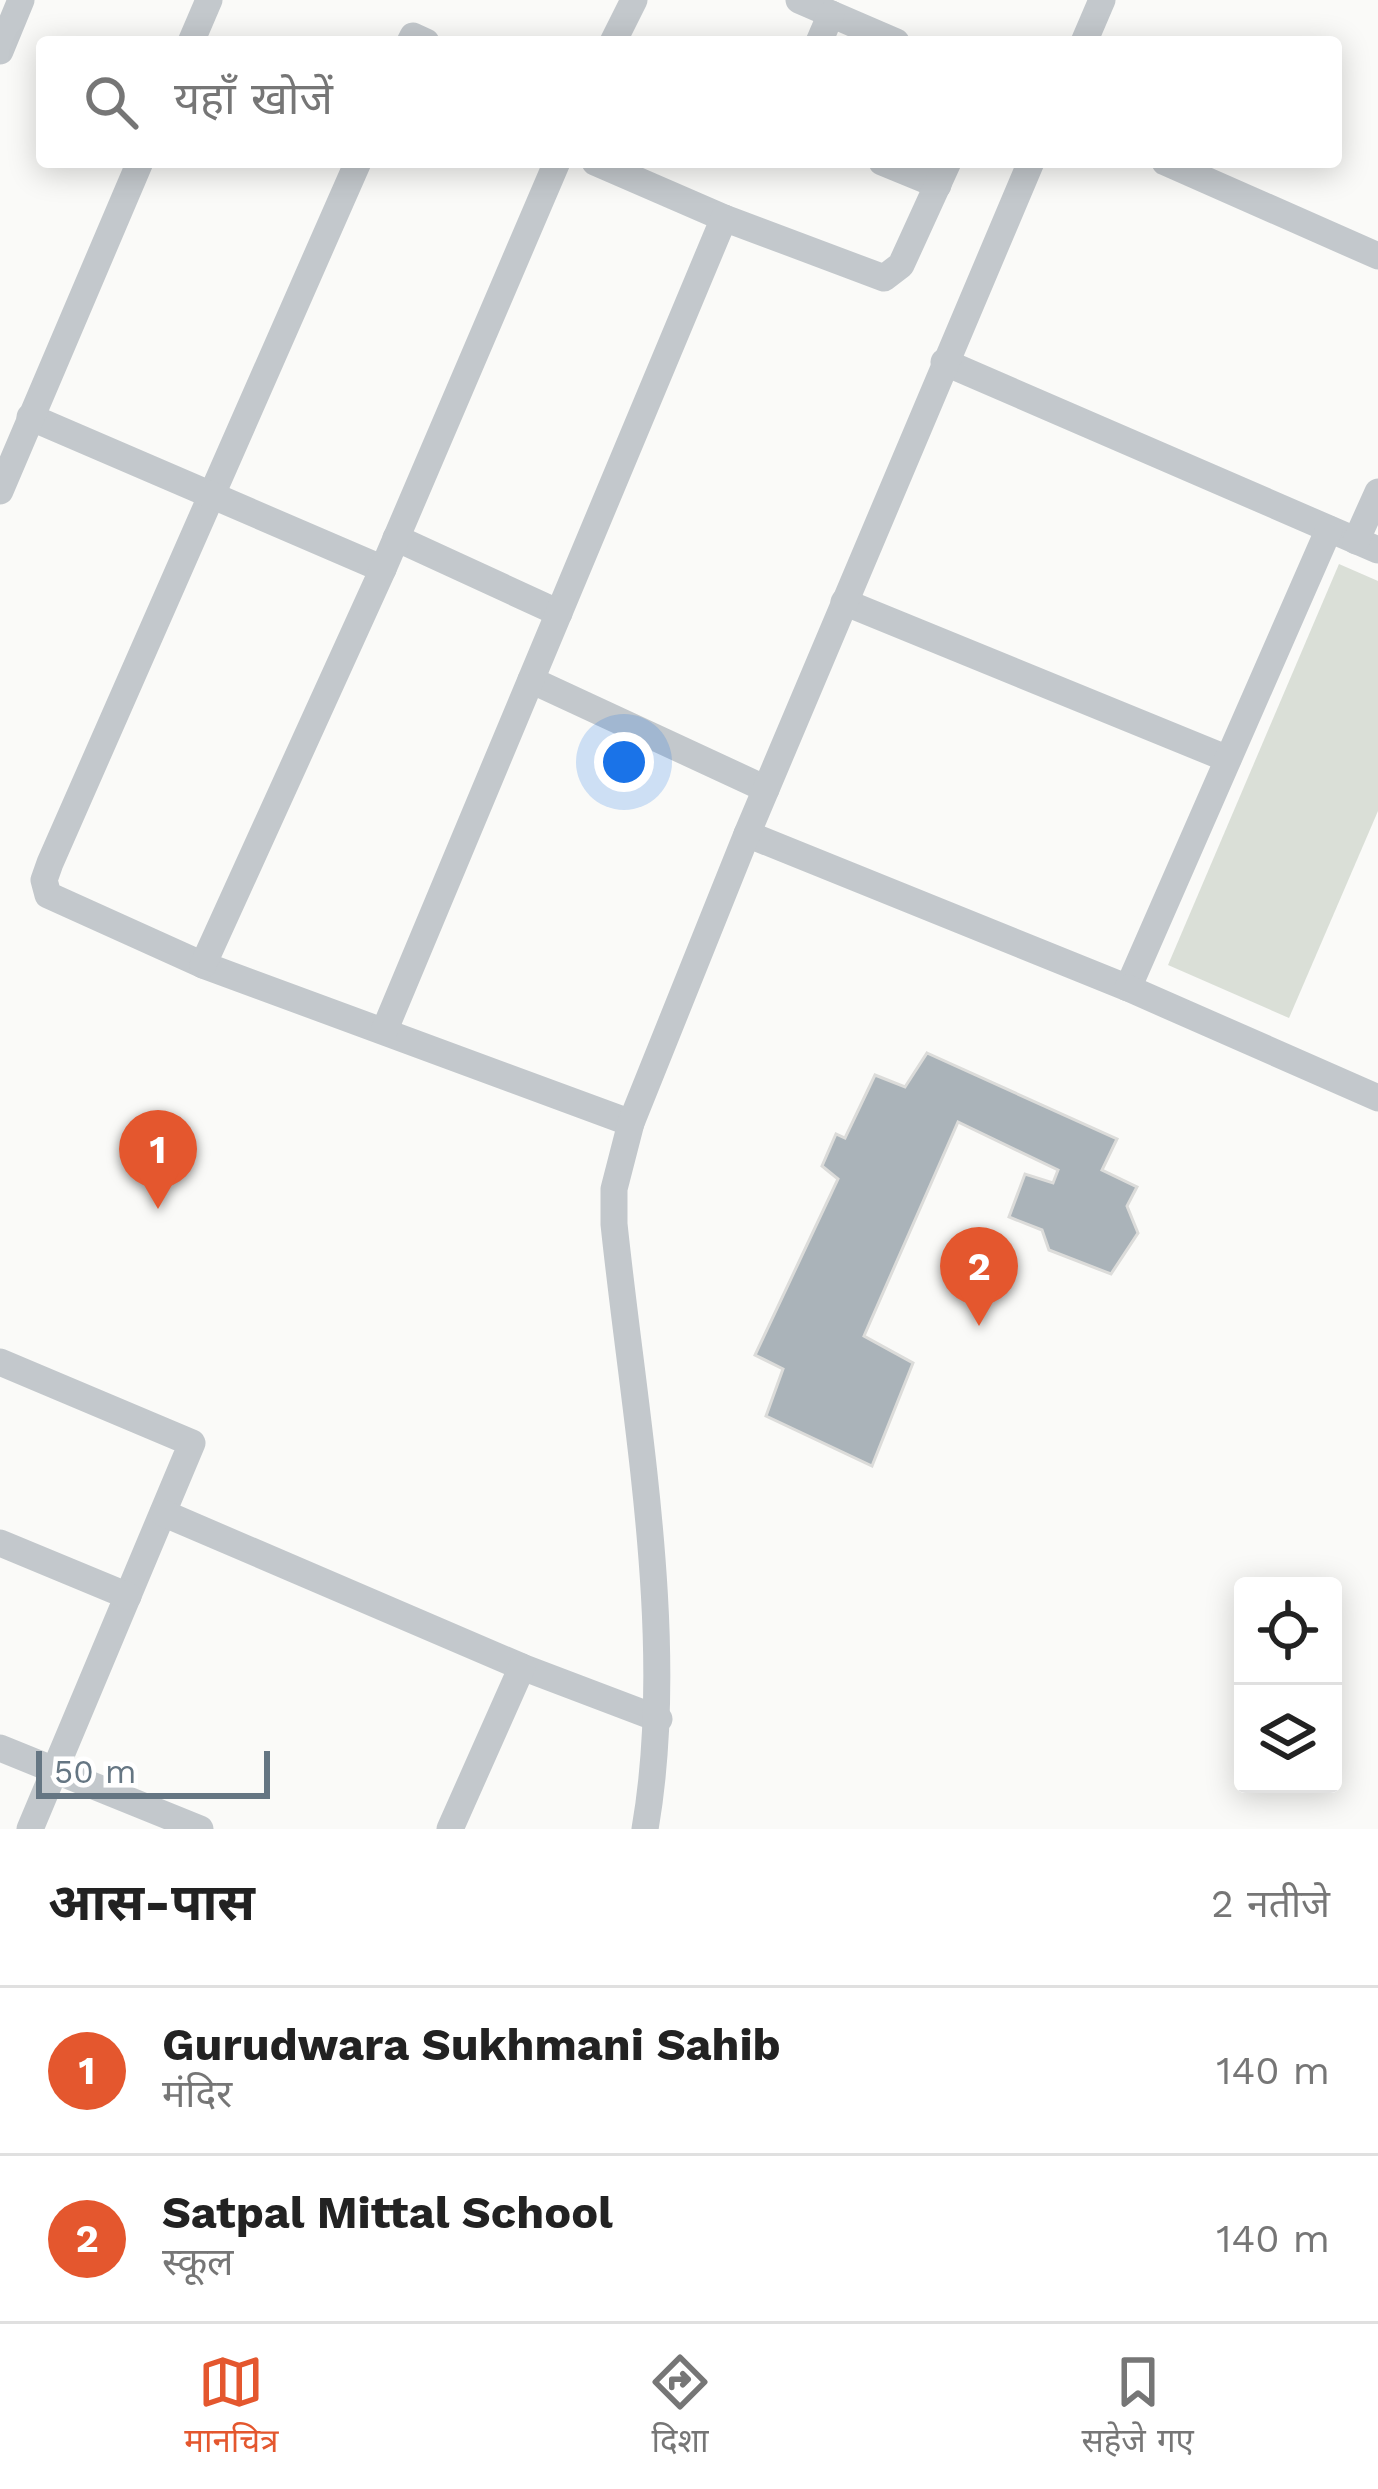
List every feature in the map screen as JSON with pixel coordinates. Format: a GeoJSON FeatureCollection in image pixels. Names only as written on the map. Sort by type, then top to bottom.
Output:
{"type":"FeatureCollection","features":[{"type":"Feature","properties":{"kind":"street"},"geometry":{"type":"LineString","coordinates":[[194,36],[209,0]]}},
{"type":"Feature","properties":{"kind":"street"},"geometry":{"type":"LineString","coordinates":[[616,36],[634,0]]}},
{"type":"Feature","properties":{"kind":"street"},"geometry":{"type":"LineString","coordinates":[[800,0],[882,36]]}},
{"type":"Feature","properties":{"kind":"street"},"geometry":{"type":"LineString","coordinates":[[1087,36],[1102,0]]}},
{"type":"Feature","properties":{"kind":"street"},"geometry":{"type":"LineString","coordinates":[[822,36],[832,14]]}},
{"type":"Feature","properties":{"kind":"street"},"geometry":{"type":"LineString","coordinates":[[0,490],[137,168]]}},
{"type":"Feature","properties":{"kind":"street"},"geometry":{"type":"LineString","coordinates":[[355,168],[44,880],[48,895],[203,965],[631,1123]]}},
{"type":"Feature","properties":{"kind":"street"},"geometry":{"type":"LineString","coordinates":[[203,965],[397,538],[554,168]]}},
{"type":"Feature","properties":{"kind":"street"},"geometry":{"type":"LineString","coordinates":[[609,168],[724,218],[884,278],[901,265],[943,174],[912,168]]}},
{"type":"Feature","properties":{"kind":"street"},"geometry":{"type":"LineString","coordinates":[[645,1829],[658,1719],[658,1650],[614,1189],[631,1123],[747,834],[1028,168]]}},
{"type":"Feature","properties":{"kind":"street"},"geometry":{"type":"LineString","coordinates":[[1180,168],[1378,256]]}},
{"type":"Feature","properties":{"kind":"street"},"geometry":{"type":"LineString","coordinates":[[385,1029],[724,218]]}},
{"type":"Feature","properties":{"kind":"street"},"geometry":{"type":"LineString","coordinates":[[944,362],[1367,546],[1378,493]]}},
{"type":"Feature","properties":{"kind":"street"},"geometry":{"type":"LineString","coordinates":[[30,417],[383,569]]}},
{"type":"Feature","properties":{"kind":"street"},"geometry":{"type":"LineString","coordinates":[[1128,988],[1329,530]]}},
{"type":"Feature","properties":{"kind":"street"},"geometry":{"type":"LineString","coordinates":[[397,538],[559,613]]}},
{"type":"Feature","properties":{"kind":"street"},"geometry":{"type":"LineString","coordinates":[[844,602],[1228,759]]}},
{"type":"Feature","properties":{"kind":"street"},"geometry":{"type":"LineString","coordinates":[[531,680],[766,789]]}},
{"type":"Feature","properties":{"kind":"street"},"geometry":{"type":"LineString","coordinates":[[747,834],[1128,988],[1378,1098]]}},
{"type":"Feature","properties":{"kind":"street"},"geometry":{"type":"LineString","coordinates":[[0,1362],[192,1443],[30,1829]]}},
{"type":"Feature","properties":{"kind":"street"},"geometry":{"type":"LineString","coordinates":[[163,1513],[522,1667],[658,1719]]}},
{"type":"Feature","properties":{"kind":"street"},"geometry":{"type":"LineString","coordinates":[[0,1543],[128,1596]]}},
{"type":"Feature","properties":{"kind":"street"},"geometry":{"type":"LineString","coordinates":[[450,1829],[522,1667]]}},
{"type":"Feature","properties":{"kind":"street"},"geometry":{"type":"LineString","coordinates":[[0,1748],[200,1829]]}},
{"type":"Feature","properties":{"kind":"shaded area"},"geometry":{"type":"Polygon","coordinates":[[[1339,564],[1378,581],[1378,811],[1289,1018],[1168,965],[1339,564]]]}},
{"type":"Feature","properties":{"kind":"building"},"geometry":{"type":"Polygon","coordinates":[[[927,1053],[1117,1139],[1102,1170],[1137,1187],[1127,1206],[1138,1233],[1111,1274],[1049,1250],[1042,1230],[1009,1217],[1025,1174],[1053,1183],[1058,1170],[958,1122],[864,1336],[913,1363],[872,1466],[766,1416],[783,1369],[755,1355],[838,1179],[822,1166],[836,1134],[845,1138],[875,1075],[905,1087],[927,1053]]]}},
{"type":"Feature","properties":{"kind":"place","name":"Gurudwara Sukhmani Sahib"},"geometry":{"type":"Point","coordinates":[158,1209]}},
{"type":"Feature","properties":{"kind":"place","name":"Satpal Mittal School"},"geometry":{"type":"Point","coordinates":[979,1326]}}]}
